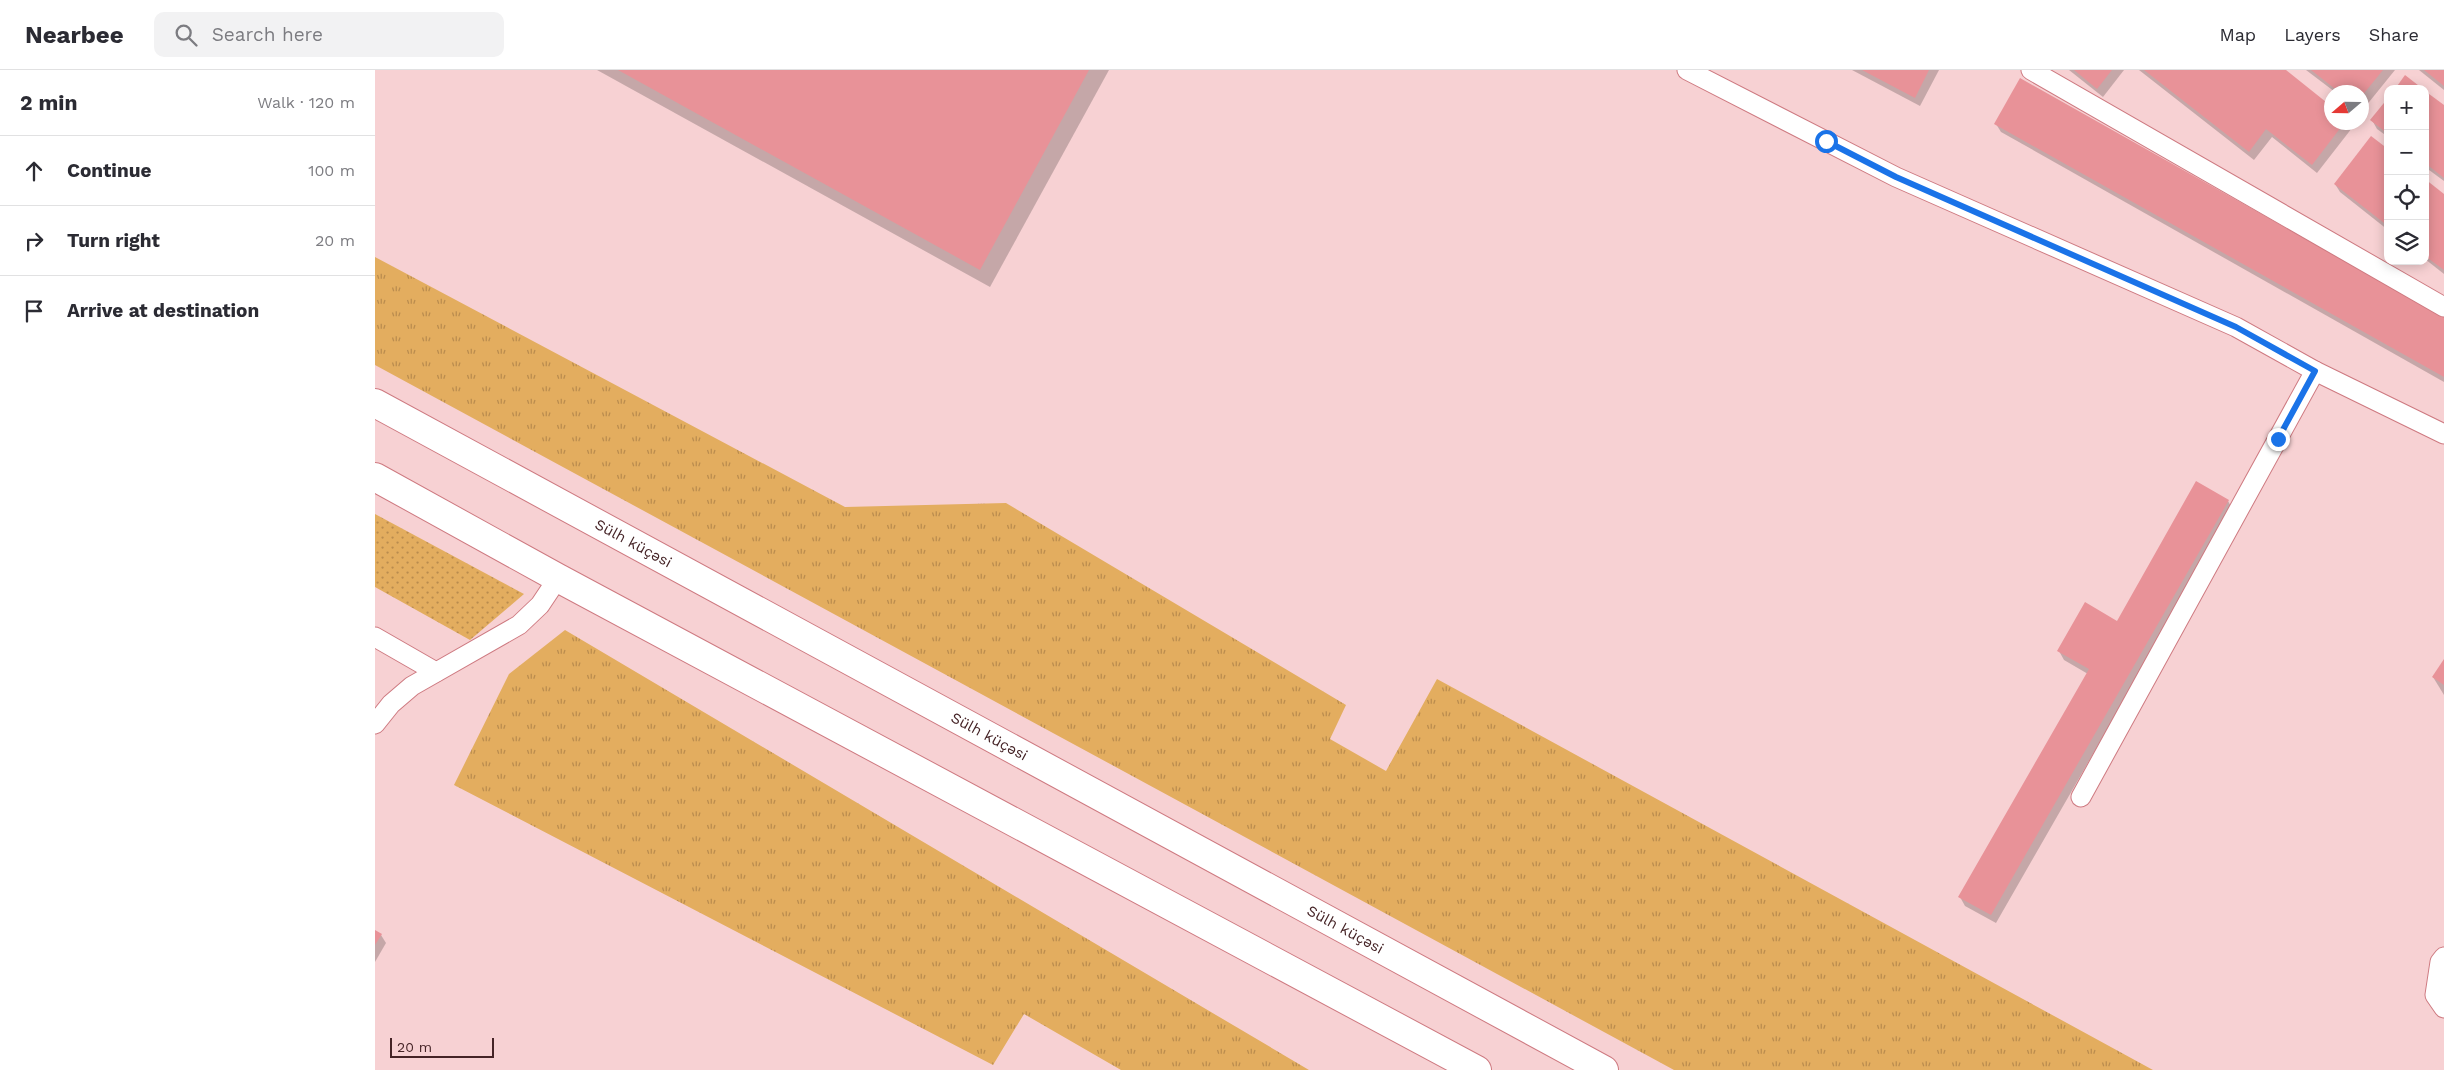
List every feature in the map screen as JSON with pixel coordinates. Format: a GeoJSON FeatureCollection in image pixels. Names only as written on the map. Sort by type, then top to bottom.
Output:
{"type":"FeatureCollection","features":[{"type":"Feature","properties":{"kind":"highway","name":"Sülh küçəsi"},"geometry":{"type":"LineString","coordinates":[[375,403],[1604,1070]]}},
{"type":"Feature","properties":{"kind":"highway"},"geometry":{"type":"LineString","coordinates":[[375,477],[558,578],[1477,1070]]}},
{"type":"Feature","properties":{"kind":"lane"},"geometry":{"type":"LineString","coordinates":[[1687,70],[1896,177],[2236,327],[2315,371],[2444,434]]}},
{"type":"Feature","properties":{"kind":"lane"},"geometry":{"type":"LineString","coordinates":[[2031,70],[2444,306]]}},
{"type":"Feature","properties":{"kind":"lane"},"geometry":{"type":"LineString","coordinates":[[2081,797],[2315,371]]}},
{"type":"Feature","properties":{"kind":"lane"},"geometry":{"type":"LineString","coordinates":[[375,724],[391,704],[412,686],[519,625],[540,605],[558,578]]}},
{"type":"Feature","properties":{"kind":"lane"},"geometry":{"type":"LineString","coordinates":[[375,637],[436,672]]}},
{"type":"Feature","properties":{"kind":"lane"},"geometry":{"type":"LineString","coordinates":[[2444,957],[2440,962],[2435,995],[2444,1008]]}},
{"type":"Feature","properties":{"kind":"green space"},"geometry":{"type":"Polygon","coordinates":[[[375,257],[845,507],[1006,503],[1346,705],[1330,739],[1386,771],[1437,679],[2153,1070],[1674,1070],[375,365],[375,257]]]}},
{"type":"Feature","properties":{"kind":"green space"},"geometry":{"type":"Polygon","coordinates":[[[375,514],[524,594],[470,640],[375,587],[375,514]]]}},
{"type":"Feature","properties":{"kind":"green space"},"geometry":{"type":"Polygon","coordinates":[[[565,630],[1309,1070],[1121,1070],[1024,1014],[993,1065],[454,785],[509,674],[565,630]]]}},
{"type":"Feature","properties":{"kind":"building"},"geometry":{"type":"Polygon","coordinates":[[[618,70],[1089,70],[980,270],[618,70]]]}},
{"type":"Feature","properties":{"kind":"building"},"geometry":{"type":"Polygon","coordinates":[[[1862,70],[1929,70],[1915,98],[1862,70]]]}},
{"type":"Feature","properties":{"kind":"building"},"geometry":{"type":"Polygon","coordinates":[[[2074,70],[2112,70],[2097,89],[2074,70]]]}},
{"type":"Feature","properties":{"kind":"building"},"geometry":{"type":"Polygon","coordinates":[[[2144,70],[2286,70],[2324,100],[2324,130],[2339,130],[2312,165],[2266,129],[2249,152],[2144,70]]]}},
{"type":"Feature","properties":{"kind":"building"},"geometry":{"type":"Polygon","coordinates":[[[2311,70],[2383,70],[2369,87],[2369,85],[2330,85],[2311,70]]]}},
{"type":"Feature","properties":{"kind":"building"},"geometry":{"type":"Polygon","coordinates":[[[2424,70],[2444,70],[2444,86],[2424,70]]]}},
{"type":"Feature","properties":{"kind":"building"},"geometry":{"type":"Polygon","coordinates":[[[2405,75],[2418,85],[2398,85],[2405,75]]]}},
{"type":"Feature","properties":{"kind":"building"},"geometry":{"type":"Polygon","coordinates":[[[2020,78],[2444,317],[2444,377],[1994,124],[2020,78]]]}},
{"type":"Feature","properties":{"kind":"building"},"geometry":{"type":"Polygon","coordinates":[[[2429,94],[2444,105],[2444,178],[2429,166],[2429,94]]]}},
{"type":"Feature","properties":{"kind":"building"},"geometry":{"type":"Polygon","coordinates":[[[2384,103],[2384,131],[2370,120],[2384,103]]]}},
{"type":"Feature","properties":{"kind":"building"},"geometry":{"type":"Polygon","coordinates":[[[2371,136],[2384,146],[2384,223],[2334,184],[2371,136]]]}},
{"type":"Feature","properties":{"kind":"building"},"geometry":{"type":"Polygon","coordinates":[[[2429,182],[2444,194],[2444,270],[2429,259],[2429,182]]]}},
{"type":"Feature","properties":{"kind":"building"},"geometry":{"type":"Polygon","coordinates":[[[2196,481],[2229,500],[1991,915],[1958,897],[2089,669],[2057,651],[2085,602],[2117,621],[2196,481]]]}},
{"type":"Feature","properties":{"kind":"building"},"geometry":{"type":"Polygon","coordinates":[[[2444,659],[2444,685],[2432,677],[2444,659]]]}},
{"type":"Feature","properties":{"kind":"building"},"geometry":{"type":"Polygon","coordinates":[[[375,930],[382,934],[375,945],[375,930]]]}},
{"type":"Feature","properties":{"kind":"route"},"geometry":{"type":"LineString","coordinates":[[1826,141],[1896,177],[2236,327],[2315,371],[2278,439]]}}]}
